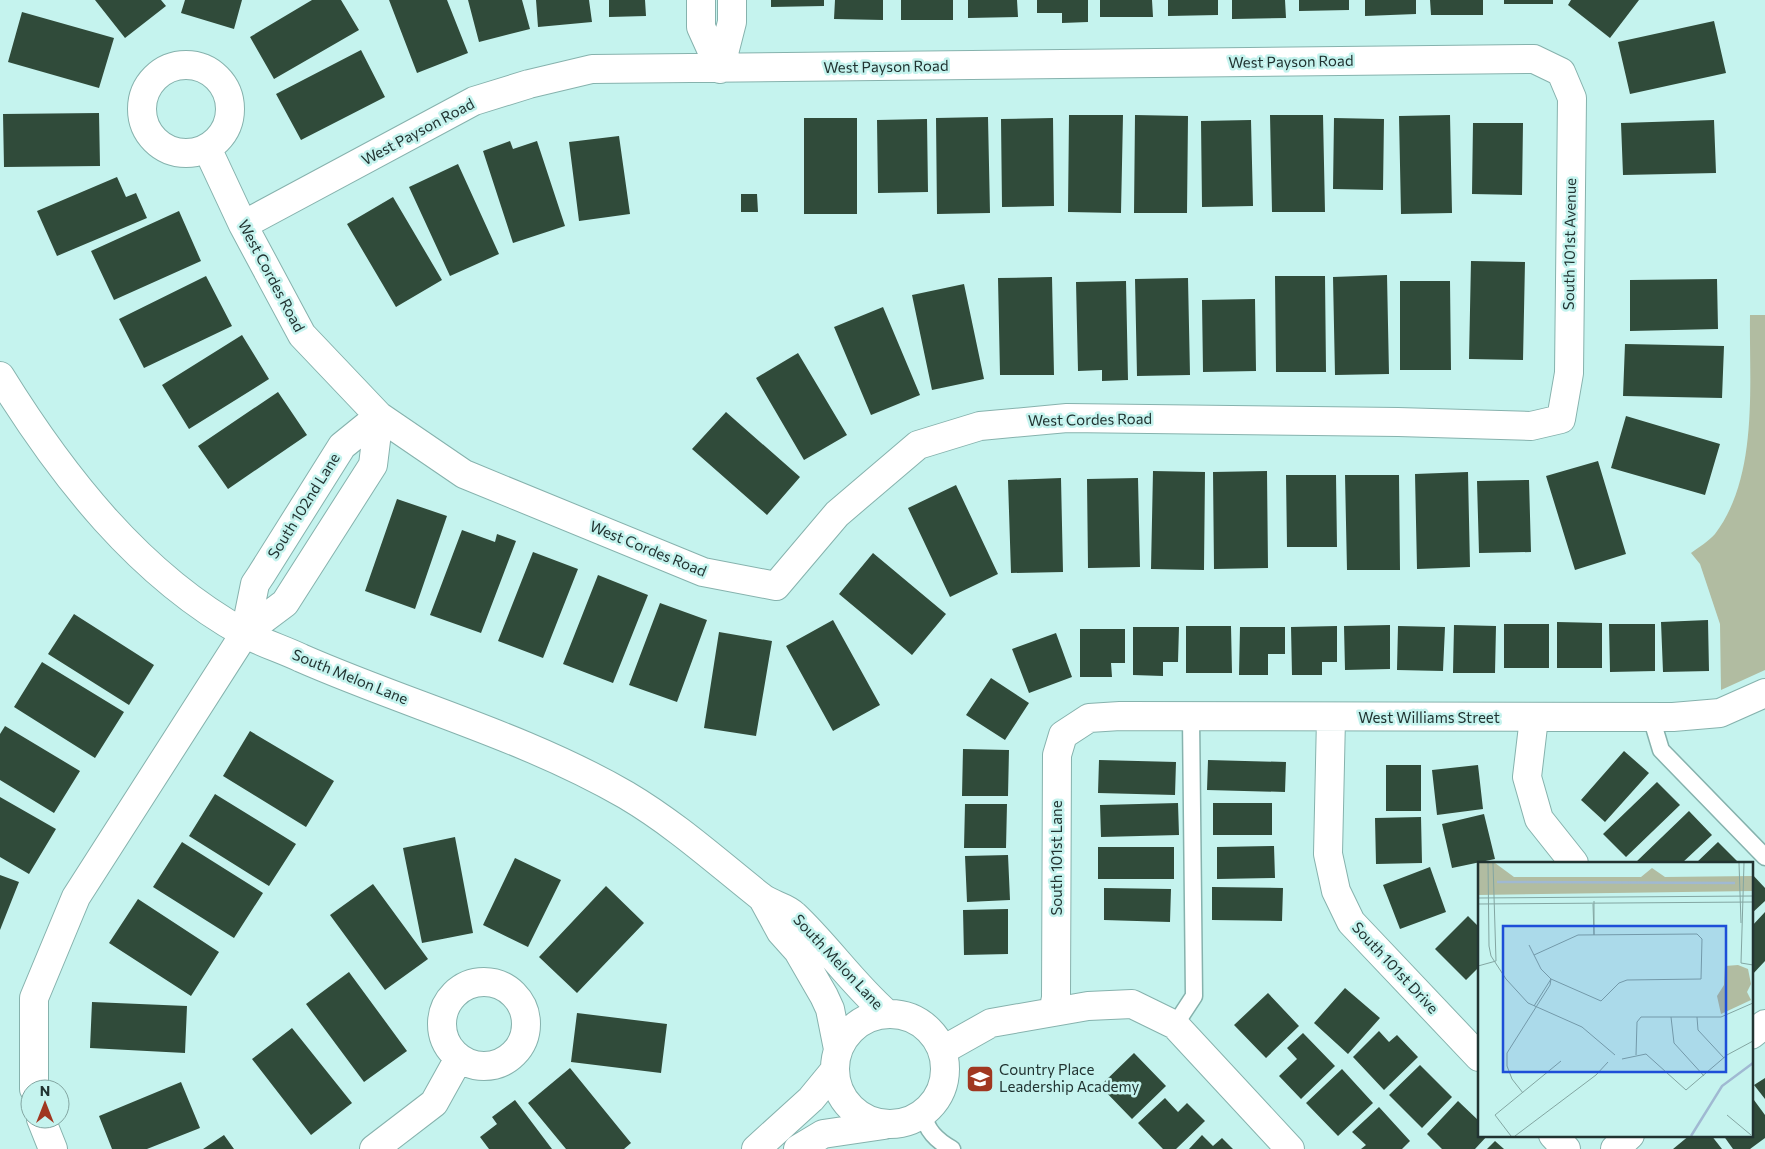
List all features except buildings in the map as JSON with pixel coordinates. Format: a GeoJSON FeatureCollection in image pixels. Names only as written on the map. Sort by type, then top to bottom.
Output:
{"type":"FeatureCollection","features":[{"type":"Feature","properties":{"kind":"street"},"geometry":{"type":"LineString","coordinates":[[701,0],[701,27],[720,69]]}},
{"type":"Feature","properties":{"kind":"street"},"geometry":{"type":"LineString","coordinates":[[720,69],[732,22],[732,0]]}},
{"type":"Feature","properties":{"kind":"street","name":"West Payson Road"},"geometry":{"type":"LineString","coordinates":[[243,225],[474,100],[592,69],[1534,59],[1561,72]]}},
{"type":"Feature","properties":{"kind":"street","name":"South 101st Avenue"},"geometry":{"type":"LineString","coordinates":[[1561,72],[1572,98],[1569,373],[1561,419]]}},
{"type":"Feature","properties":{"kind":"street","name":"West Cordes Road"},"geometry":{"type":"LineString","coordinates":[[207,148],[243,225],[302,335],[379,416],[464,474],[703,572],[776,586],[836,514],[918,445],[980,426],[1067,418],[1398,422],[1531,426],[1561,419]]}},
{"type":"Feature","properties":{"kind":"street","name":"South Melon Lane"},"geometry":{"type":"LineString","coordinates":[[0,376],[63,471],[103,517],[145,559],[196,603],[245,633],[330,670],[535,751],[625,795],[674,826],[764,900],[792,912],[846,974],[886,1013]]}},
{"type":"Feature","properties":{"kind":"street","name":"South 102nd Lane"},"geometry":{"type":"LineString","coordinates":[[245,633],[285,602],[373,465],[379,416]]}},
{"type":"Feature","properties":{"kind":"street","name":"South 102nd Lane"},"geometry":{"type":"LineString","coordinates":[[34,1079],[34,998],[76,897],[245,633],[258,579],[342,446],[379,416]]}},
{"type":"Feature","properties":{"kind":"street","name":"West Williams Street"},"geometry":{"type":"LineString","coordinates":[[1089,718],[1651,717],[1720,713],[1765,693]]}},
{"type":"Feature","properties":{"kind":"street","name":"South 101st Lane"},"geometry":{"type":"LineString","coordinates":[[1053,1012],[1056,998],[1057,755],[1062,735],[1089,718]]}},
{"type":"Feature","properties":{"kind":"street","name":"South 101st Drive"},"geometry":{"type":"LineString","coordinates":[[1330,718],[1328,854],[1336,891],[1352,922],[1478,1056]]}},
{"type":"Feature","properties":{"kind":"street"},"geometry":{"type":"LineString","coordinates":[[1534,718],[1528,777],[1539,819],[1573,862]]}},
{"type":"Feature","properties":{"kind":"street","name":"South Melon Lane"},"geometry":{"type":"LineString","coordinates":[[764,900],[781,932],[798,950],[827,1002],[836,1060]]}},
{"type":"Feature","properties":{"kind":"street"},"geometry":{"type":"LineString","coordinates":[[943,1050],[992,1023],[1088,1006],[1132,1004],[1175,1025],[1290,1149]]}},
{"type":"Feature","properties":{"kind":"street"},"geometry":{"type":"LineString","coordinates":[[756,1149],[811,1099],[836,1060],[846,1035],[857,1024],[870,1017],[886,1013],[904,1014],[921,1022],[934,1034],[943,1050],[946,1067],[944,1084],[937,1100],[925,1112],[910,1121],[823,1134],[798,1149]]}},
{"type":"Feature","properties":{"kind":"street"},"geometry":{"type":"LineString","coordinates":[[1752,1034],[1765,1024]]}},
{"type":"Feature","properties":{"kind":"street"},"geometry":{"type":"LineString","coordinates":[[374,1149],[434,1103],[459,1058]]}},
{"type":"Feature","properties":{"kind":"street"},"geometry":{"type":"LineString","coordinates":[[836,1060],[838,1088],[847,1104],[875,1122],[893,1124]]}},
{"type":"Feature","properties":{"kind":"street"},"geometry":{"type":"LineString","coordinates":[[45,1129],[53,1149]]}},
{"type":"Feature","properties":{"kind":"street"},"geometry":{"type":"LineString","coordinates":[[1554,1136],[1566,1149]]}},
{"type":"Feature","properties":{"kind":"street"},"geometry":{"type":"LineString","coordinates":[[1615,1149],[1629,1136]]}},
{"type":"Feature","properties":{"kind":"lane"},"geometry":{"type":"LineString","coordinates":[[1175,1025],[1194,996],[1191,717]]}},
{"type":"Feature","properties":{"kind":"lane"},"geometry":{"type":"LineString","coordinates":[[1651,717],[1661,750],[1765,857]]}},
{"type":"Feature","properties":{"kind":"lane"},"geometry":{"type":"LineString","coordinates":[[925,1112],[924,1118],[936,1139],[952,1149]]}},
{"type":"Feature","properties":{"kind":"green space"},"geometry":{"type":"Polygon","coordinates":[[[1750,315],[1765,315],[1765,670],[1721,690],[1720,624],[1700,564],[1691,553],[1715,534],[1729,511],[1739,485],[1749,429],[1750,315]]]}},
{"type":"Feature","properties":{"kind":"place","name":"Country Place Leadership Academy"},"geometry":{"type":"Point","coordinates":[980,1079]}}]}
